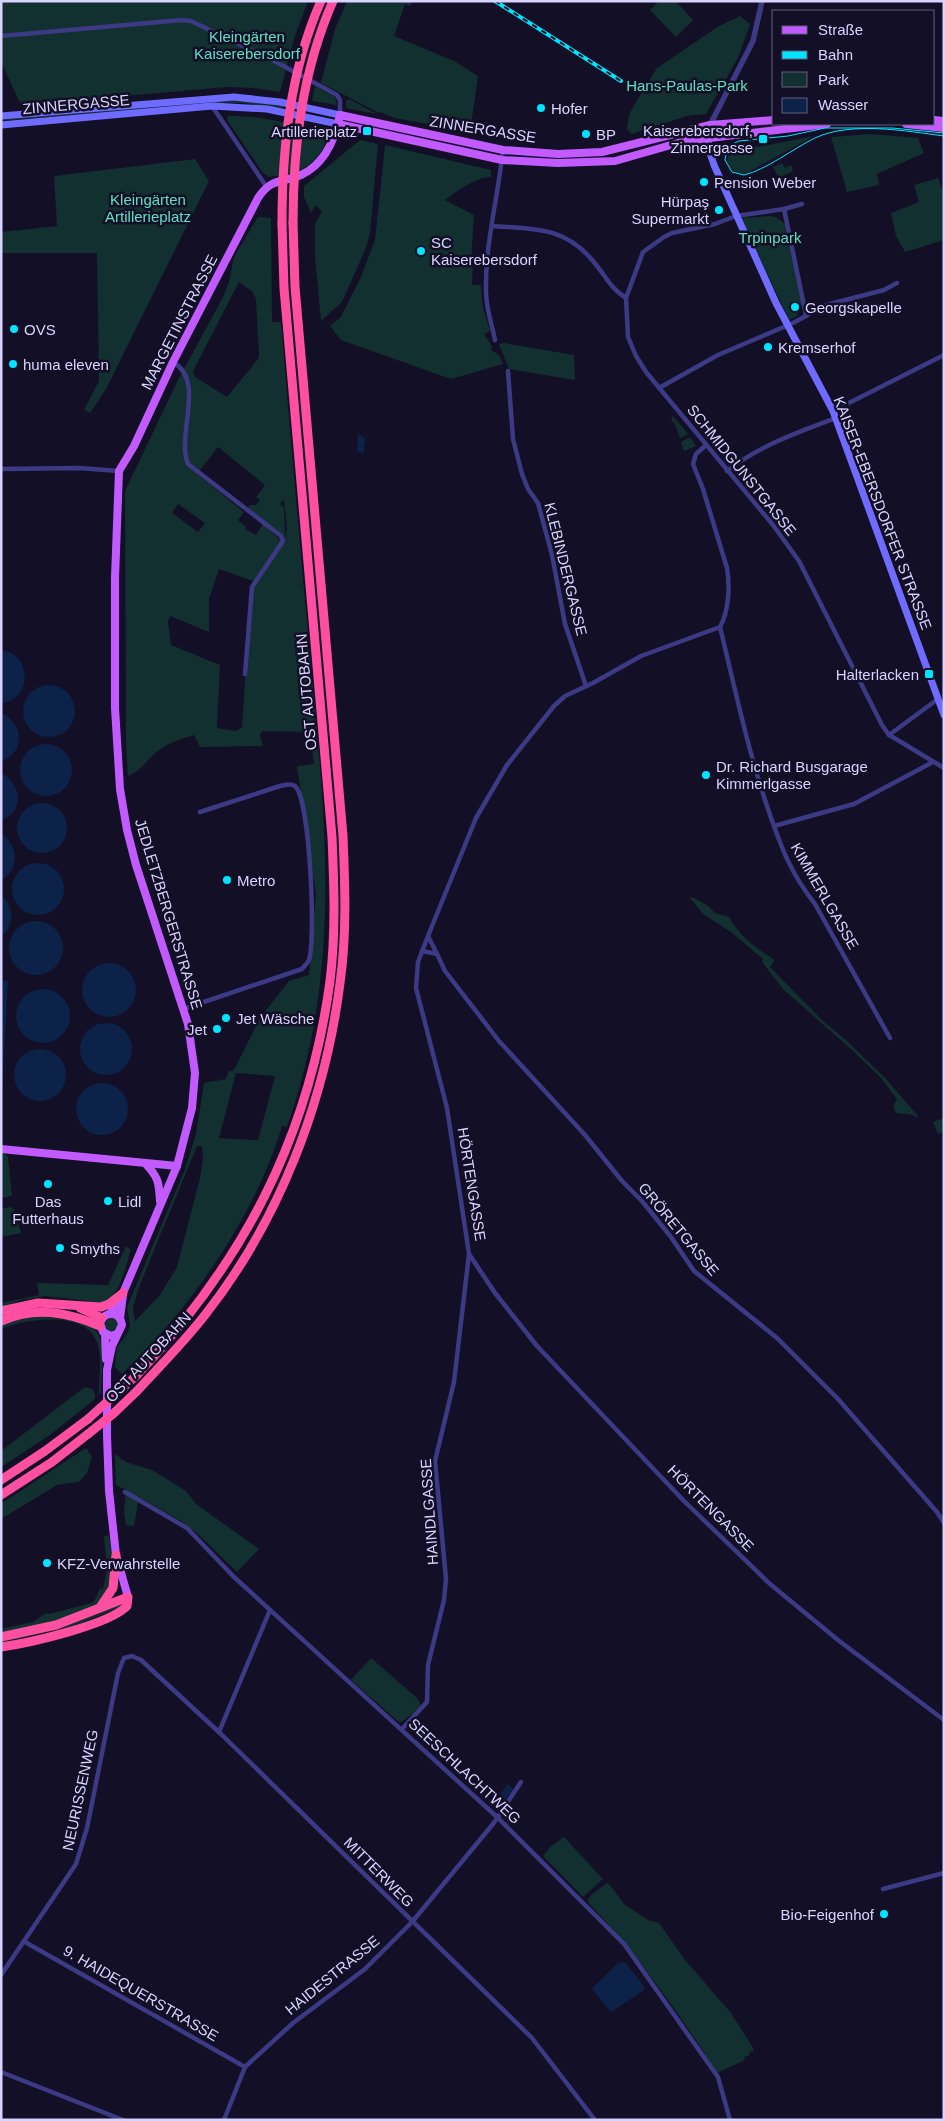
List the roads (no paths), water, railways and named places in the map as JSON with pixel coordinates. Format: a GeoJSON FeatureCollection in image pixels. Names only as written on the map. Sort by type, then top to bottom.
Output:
{"type":"FeatureCollection","features":[{"type":"Feature","properties":{"kind":"highway","name":"OST AUTOBAHN"},"geometry":{"type":"LineString","coordinates":[[4,1478],[88,1419],[137,1375],[185,1322],[217,1279],[263,1201],[285,1153],[308,1085],[322,1031],[330,980],[334,889],[332,837],[284,288],[282,224],[284,164],[293,92],[304,50],[321,1]]}},
{"type":"Feature","properties":{"kind":"highway","name":"OST AUTOBAHN"},"geometry":{"type":"LineString","coordinates":[[1,1495],[52,1462],[113,1414],[137,1391],[206,1314],[234,1274],[262,1228],[299,1147],[322,1081],[340,982],[345,889],[342,816],[295,287],[293,223],[296,138],[314,53],[333,1]]}},
{"type":"Feature","properties":{"kind":"highway"},"geometry":{"type":"LineString","coordinates":[[1,1311],[30,1304],[71,1304],[102,1307],[123,1293]]}},
{"type":"Feature","properties":{"kind":"highway"},"geometry":{"type":"LineString","coordinates":[[71,1304],[104,1323]]}},
{"type":"Feature","properties":{"kind":"highway"},"geometry":{"type":"LineString","coordinates":[[1,1321],[27,1314],[47,1312],[77,1316],[104,1323]]}},
{"type":"Feature","properties":{"kind":"highway"},"geometry":{"type":"LineString","coordinates":[[96,1610],[107,1600],[113,1588],[116,1555]]}},
{"type":"Feature","properties":{"kind":"highway"},"geometry":{"type":"LineString","coordinates":[[1,1637],[56,1625],[128,1597]]}},
{"type":"Feature","properties":{"kind":"highway"},"geometry":{"type":"LineString","coordinates":[[1,1647],[49,1638],[87,1625],[125,1608],[128,1597]]}},
{"type":"Feature","properties":{"kind":"main road","name":"ZINNERGASSE"},"geometry":{"type":"LineString","coordinates":[[1,116],[234,97],[280,102],[504,150],[558,154],[602,152],[710,125],[772,120]]}},
{"type":"Feature","properties":{"kind":"main road","name":"ZINNERGASSE"},"geometry":{"type":"LineString","coordinates":[[1,124],[212,106]]}},
{"type":"Feature","properties":{"kind":"main road"},"geometry":{"type":"LineString","coordinates":[[212,106],[267,109],[338,124]]}},
{"type":"Feature","properties":{"kind":"main road"},"geometry":{"type":"LineString","coordinates":[[266,186],[302,174],[316,165],[328,153],[340,115]]}},
{"type":"Feature","properties":{"kind":"main road","name":"ZINNERGASSE"},"geometry":{"type":"LineString","coordinates":[[338,124],[502,160],[558,163],[615,161],[685,141],[818,125]]}},
{"type":"Feature","properties":{"kind":"main road","name":"KAISER-EBERSDORFER STRASSE"},"geometry":{"type":"LineString","coordinates":[[710,125],[708,138],[709,153],[787,325],[834,414],[944,715]]}},
{"type":"Feature","properties":{"kind":"main road"},"geometry":{"type":"LineString","coordinates":[[916,125],[944,128]]}},
{"type":"Feature","properties":{"kind":"main road","name":"MARGETINSTRASSE"},"geometry":{"type":"LineString","coordinates":[[118,471],[134,446],[173,362],[266,186]]}},
{"type":"Feature","properties":{"kind":"main road","name":"JEDLETZBERGERSTRASSE"},"geometry":{"type":"LineString","coordinates":[[104,1323],[123,1293],[177,1166],[192,1108],[196,1073],[189,1028],[136,865],[127,830],[120,788],[115,708],[115,578],[118,471]]}},
{"type":"Feature","properties":{"kind":"main road"},"geometry":{"type":"LineString","coordinates":[[1,1149],[177,1166]]}},
{"type":"Feature","properties":{"kind":"main road"},"geometry":{"type":"LineString","coordinates":[[145,1163],[156,1175],[160,1185],[160,1204]]}},
{"type":"Feature","properties":{"kind":"main road","name":"JEDLETZBERGERSTRASSE"},"geometry":{"type":"LineString","coordinates":[[117,1334],[122,1329],[120,1318],[123,1293]]}},
{"type":"Feature","properties":{"kind":"main road"},"geometry":{"type":"LineString","coordinates":[[104,1323],[120,1318]]}},
{"type":"Feature","properties":{"kind":"main road"},"geometry":{"type":"LineString","coordinates":[[104,1323],[111,1336],[117,1334]]}},
{"type":"Feature","properties":{"kind":"main road"},"geometry":{"type":"LineString","coordinates":[[104,1323],[107,1370],[109,1491],[116,1555],[128,1597]]}},
{"type":"Feature","properties":{"kind":"main road"},"geometry":{"type":"LineString","coordinates":[[107,1370],[112,1346],[117,1334]]}},
{"type":"Feature","properties":{"kind":"street","name":"KAISER-EBERSDORFER STRASSE"},"geometry":{"type":"LineString","coordinates":[[710,125],[750,48],[762,1]]}},
{"type":"Feature","properties":{"kind":"street"},"geometry":{"type":"LineString","coordinates":[[1,36],[182,20],[191,21],[278,63],[337,95],[340,100],[340,115]]}},
{"type":"Feature","properties":{"kind":"street"},"geometry":{"type":"LineString","coordinates":[[212,106],[266,186]]}},
{"type":"Feature","properties":{"kind":"street"},"geometry":{"type":"LineString","coordinates":[[495,340],[488,312],[486,291],[492,226],[504,150]]}},
{"type":"Feature","properties":{"kind":"street"},"geometry":{"type":"LineString","coordinates":[[736,216],[784,209],[802,204]]}},
{"type":"Feature","properties":{"kind":"street"},"geometry":{"type":"LineString","coordinates":[[784,209],[806,315]]}},
{"type":"Feature","properties":{"kind":"street","name":"SCHMIDGUNSTGASSE"},"geometry":{"type":"LineString","coordinates":[[736,216],[715,224],[672,233],[643,252],[626,298],[628,337],[636,356],[646,372],[705,446],[773,525],[799,560],[869,702],[889,735],[944,768]]}},
{"type":"Feature","properties":{"kind":"street"},"geometry":{"type":"LineString","coordinates":[[492,226],[544,230],[566,237],[592,260],[614,290],[626,298]]}},
{"type":"Feature","properties":{"kind":"street"},"geometry":{"type":"LineString","coordinates":[[659,388],[718,355],[787,325],[826,305],[884,290],[897,283]]}},
{"type":"Feature","properties":{"kind":"street"},"geometry":{"type":"LineString","coordinates":[[727,472],[756,452],[834,414],[944,355]]}},
{"type":"Feature","properties":{"kind":"street"},"geometry":{"type":"LineString","coordinates":[[173,362],[182,369],[188,382],[189,398],[184,436],[185,454],[188,464],[281,536],[283,541],[252,587],[245,674]]}},
{"type":"Feature","properties":{"kind":"street","name":"KLEBINDERGASSE"},"geometry":{"type":"LineString","coordinates":[[508,371],[513,439],[522,474],[528,489],[538,503],[552,555],[565,624],[586,686]]}},
{"type":"Feature","properties":{"kind":"street","name":"KIMMERLGASSE"},"geometry":{"type":"LineString","coordinates":[[705,446],[696,454],[693,464],[703,489],[728,568],[729,580],[724,619],[720,627],[753,766],[786,860],[802,888],[815,904],[890,1038]]}},
{"type":"Feature","properties":{"kind":"street"},"geometry":{"type":"LineString","coordinates":[[1,469],[78,468],[118,471]]}},
{"type":"Feature","properties":{"kind":"street","name":"HÖRTENGASSE"},"geometry":{"type":"LineString","coordinates":[[720,627],[641,656],[593,684],[565,696],[554,706],[507,766],[476,818],[422,951],[418,962],[416,988],[447,1108],[470,1254],[495,1293],[537,1346],[684,1501],[770,1584],[838,1640],[944,1720]]}},
{"type":"Feature","properties":{"kind":"street"},"geometry":{"type":"LineString","coordinates":[[889,735],[938,699]]}},
{"type":"Feature","properties":{"kind":"street"},"geometry":{"type":"LineString","coordinates":[[774,826],[854,804],[932,762]]}},
{"type":"Feature","properties":{"kind":"street"},"geometry":{"type":"LineString","coordinates":[[183,1008],[302,969],[308,961],[311,947],[310,859],[301,801],[295,787],[290,784],[280,786],[200,812]]}},
{"type":"Feature","properties":{"kind":"street","name":"GRÖRETGASSE"},"geometry":{"type":"LineString","coordinates":[[428,936],[445,971],[499,1041],[560,1107],[622,1181],[642,1201],[671,1237],[694,1271],[777,1338],[838,1399],[937,1512],[944,1523]]}},
{"type":"Feature","properties":{"kind":"street"},"geometry":{"type":"LineString","coordinates":[[422,951],[437,954]]}},
{"type":"Feature","properties":{"kind":"street","name":"HAINDLGASSE"},"geometry":{"type":"LineString","coordinates":[[402,1729],[427,1702],[428,1664],[446,1592],[435,1461],[454,1382],[470,1254]]}},
{"type":"Feature","properties":{"kind":"street","name":"SEESCHLACHTWEG"},"geometry":{"type":"LineString","coordinates":[[125,1492],[187,1528],[234,1577],[497,1817],[624,1944],[718,2077],[730,2120]]}},
{"type":"Feature","properties":{"kind":"street"},"geometry":{"type":"LineString","coordinates":[[219,1732],[270,1610]]}},
{"type":"Feature","properties":{"kind":"street","name":"MITTERWEG"},"geometry":{"type":"LineString","coordinates":[[132,1656],[141,1660],[219,1732],[532,2038],[595,2120]]}},
{"type":"Feature","properties":{"kind":"street","name":"NEURISSENWEG"},"geometry":{"type":"LineString","coordinates":[[1,1975],[76,1864],[87,1828],[118,1673],[124,1658],[132,1656]]}},
{"type":"Feature","properties":{"kind":"street","name":"HAIDESTRASSE"},"geometry":{"type":"LineString","coordinates":[[224,2120],[245,2067],[293,2023],[365,1969],[412,1922],[493,1824],[521,1782]]}},
{"type":"Feature","properties":{"kind":"street"},"geometry":{"type":"LineString","coordinates":[[883,1889],[944,1873]]}},
{"type":"Feature","properties":{"kind":"street","name":"9. HAIDEQUERSTRASSE"},"geometry":{"type":"LineString","coordinates":[[25,1942],[245,2067]]}},
{"type":"Feature","properties":{"kind":"street"},"geometry":{"type":"LineString","coordinates":[[1,2072],[122,2120]]}},
{"type":"Feature","properties":{"kind":"water"},"geometry":{"type":"Polygon","coordinates":[[[358,434],[365,438],[364,453],[357,452],[358,434]]]}},
{"type":"Feature","properties":{"kind":"water"},"geometry":{"type":"Polygon","coordinates":[[[1,650],[11,653],[19,659],[25,676],[19,694],[11,700],[1,703],[1,650]]]}},
{"type":"Feature","properties":{"kind":"water"},"geometry":{"type":"Polygon","coordinates":[[[49,685],[63,689],[71,697],[75,711],[71,725],[63,733],[49,737],[35,733],[27,725],[23,711],[27,697],[35,689],[49,685]]]}},
{"type":"Feature","properties":{"kind":"water"},"geometry":{"type":"Polygon","coordinates":[[[1,713],[9,717],[14,723],[19,737],[15,751],[1,761],[1,713]]]}},
{"type":"Feature","properties":{"kind":"water"},"geometry":{"type":"Polygon","coordinates":[[[41,744],[51,744],[65,751],[72,765],[72,775],[65,789],[51,796],[41,796],[31,792],[24,785],[20,775],[20,765],[24,755],[31,748],[41,744]]]}},
{"type":"Feature","properties":{"kind":"water"},"geometry":{"type":"Polygon","coordinates":[[[1,773],[13,783],[18,797],[14,811],[1,820],[1,773]]]}},
{"type":"Feature","properties":{"kind":"water"},"geometry":{"type":"Polygon","coordinates":[[[37,803],[47,803],[60,810],[67,823],[67,833],[60,846],[47,853],[37,853],[28,849],[21,842],[17,833],[17,823],[21,814],[28,807],[37,803]]]}},
{"type":"Feature","properties":{"kind":"water"},"geometry":{"type":"Polygon","coordinates":[[[1,833],[11,844],[15,857],[12,870],[1,880],[1,833]]]}},
{"type":"Feature","properties":{"kind":"water"},"geometry":{"type":"Polygon","coordinates":[[[38,863],[52,867],[60,875],[64,889],[60,903],[52,911],[38,915],[24,911],[16,903],[12,889],[16,875],[24,867],[38,863]]]}},
{"type":"Feature","properties":{"kind":"water"},"geometry":{"type":"Polygon","coordinates":[[[1,895],[9,905],[12,916],[9,927],[1,937],[1,895]]]}},
{"type":"Feature","properties":{"kind":"water"},"geometry":{"type":"Polygon","coordinates":[[[36,921],[46,923],[55,929],[61,938],[63,948],[61,958],[55,967],[46,973],[36,975],[26,973],[17,967],[11,958],[9,948],[11,938],[17,929],[26,923],[36,921]]]}},
{"type":"Feature","properties":{"kind":"water"},"geometry":{"type":"Polygon","coordinates":[[[104,963],[114,963],[124,967],[132,975],[136,990],[132,1005],[124,1013],[114,1017],[104,1017],[94,1013],[86,1005],[82,995],[82,985],[86,975],[94,967],[104,963]]]}},
{"type":"Feature","properties":{"kind":"water"},"geometry":{"type":"Polygon","coordinates":[[[1,980],[8,981],[1,1110],[1,980]]]}},
{"type":"Feature","properties":{"kind":"water"},"geometry":{"type":"Polygon","coordinates":[[[43,989],[53,991],[62,997],[68,1006],[70,1016],[68,1026],[62,1035],[53,1041],[43,1043],[33,1041],[24,1035],[18,1026],[16,1016],[18,1006],[24,997],[33,991],[43,989]]]}},
{"type":"Feature","properties":{"kind":"water"},"geometry":{"type":"Polygon","coordinates":[[[101,1023],[111,1023],[125,1030],[132,1044],[132,1054],[125,1068],[111,1075],[101,1075],[91,1071],[84,1064],[80,1054],[80,1044],[84,1034],[91,1027],[101,1023]]]}},
{"type":"Feature","properties":{"kind":"water"},"geometry":{"type":"Polygon","coordinates":[[[35,1049],[45,1049],[54,1053],[62,1061],[66,1075],[62,1089],[54,1097],[45,1101],[35,1101],[26,1097],[18,1089],[14,1080],[14,1070],[18,1061],[26,1053],[35,1049]]]}},
{"type":"Feature","properties":{"kind":"water"},"geometry":{"type":"Polygon","coordinates":[[[97,1083],[107,1083],[117,1087],[124,1094],[128,1109],[124,1124],[117,1131],[107,1135],[97,1135],[87,1131],[80,1124],[76,1114],[76,1104],[80,1094],[87,1087],[97,1083]]]}},
{"type":"Feature","properties":{"kind":"water"},"geometry":{"type":"Polygon","coordinates":[[[508,1784],[513,1789],[499,1808],[493,1803],[508,1784]]]}},
{"type":"Feature","properties":{"kind":"water"},"geometry":{"type":"Polygon","coordinates":[[[625,1962],[644,1986],[644,1990],[611,2012],[592,1989],[618,1963],[625,1962]]]}},
{"type":"Feature","properties":{"kind":"tram line"},"geometry":{"type":"LineString","coordinates":[[944,133],[892,128],[825,128],[788,136],[739,141],[727,149],[725,160],[732,172],[744,175],[761,169],[807,142],[829,133],[845,130],[879,129],[944,136]]}},
{"type":"Feature","properties":{"kind":"railway"},"geometry":{"type":"LineString","coordinates":[[495,1],[621,81]]}},
{"type":"Feature","properties":{"kind":"place","name":"Hofer"},"geometry":{"type":"Point","coordinates":[541,108]}},
{"type":"Feature","properties":{"kind":"place","name":"Artillerieplatz"},"geometry":{"type":"Point","coordinates":[367,131]}},
{"type":"Feature","properties":{"kind":"place","name":"BP"},"geometry":{"type":"Point","coordinates":[586,134]}},
{"type":"Feature","properties":{"kind":"place","name":"Kaiserebersdorf, Zinnergasse"},"geometry":{"type":"Point","coordinates":[763,139]}},
{"type":"Feature","properties":{"kind":"place","name":"Pension Weber"},"geometry":{"type":"Point","coordinates":[704,182]}},
{"type":"Feature","properties":{"kind":"place","name":"Hürpaş Supermarkt"},"geometry":{"type":"Point","coordinates":[719,210]}},
{"type":"Feature","properties":{"kind":"place","name":"SC Kaiserebersdorf"},"geometry":{"type":"Point","coordinates":[421,251]}},
{"type":"Feature","properties":{"kind":"place","name":"Georgskapelle"},"geometry":{"type":"Point","coordinates":[795,307]}},
{"type":"Feature","properties":{"kind":"place","name":"OVS"},"geometry":{"type":"Point","coordinates":[14,329]}},
{"type":"Feature","properties":{"kind":"place","name":"Kremserhof"},"geometry":{"type":"Point","coordinates":[768,347]}},
{"type":"Feature","properties":{"kind":"place","name":"huma eleven"},"geometry":{"type":"Point","coordinates":[13,364]}},
{"type":"Feature","properties":{"kind":"place","name":"Halterlacken"},"geometry":{"type":"Point","coordinates":[929,674]}},
{"type":"Feature","properties":{"kind":"place","name":"Dr. Richard Busgarage Kimmerlgasse"},"geometry":{"type":"Point","coordinates":[706,775]}},
{"type":"Feature","properties":{"kind":"place","name":"Metro"},"geometry":{"type":"Point","coordinates":[227,880]}},
{"type":"Feature","properties":{"kind":"place","name":"Jet Wäsche"},"geometry":{"type":"Point","coordinates":[226,1018]}},
{"type":"Feature","properties":{"kind":"place","name":"Jet"},"geometry":{"type":"Point","coordinates":[217,1029]}},
{"type":"Feature","properties":{"kind":"place","name":"Das Futterhaus"},"geometry":{"type":"Point","coordinates":[48,1184]}},
{"type":"Feature","properties":{"kind":"place","name":"Lidl"},"geometry":{"type":"Point","coordinates":[108,1201]}},
{"type":"Feature","properties":{"kind":"place","name":"Smyths"},"geometry":{"type":"Point","coordinates":[60,1248]}},
{"type":"Feature","properties":{"kind":"place","name":"KFZ-Verwahrstelle"},"geometry":{"type":"Point","coordinates":[47,1563]}},
{"type":"Feature","properties":{"kind":"place","name":"Bio-Feigenhof"},"geometry":{"type":"Point","coordinates":[884,1914]}},
{"type":"Feature","properties":{"kind":"park label","name":"Kleingärten Kaiserebersdorf"},"geometry":{"type":"Point","coordinates":[247,44]}},
{"type":"Feature","properties":{"kind":"park label","name":"Hans-Paulas-Park"},"geometry":{"type":"Point","coordinates":[687,85]}},
{"type":"Feature","properties":{"kind":"park label","name":"Kleingärten Artillerieplatz"},"geometry":{"type":"Point","coordinates":[148,208]}},
{"type":"Feature","properties":{"kind":"park label","name":"Trpinpark"},"geometry":{"type":"Point","coordinates":[770,237]}}]}
